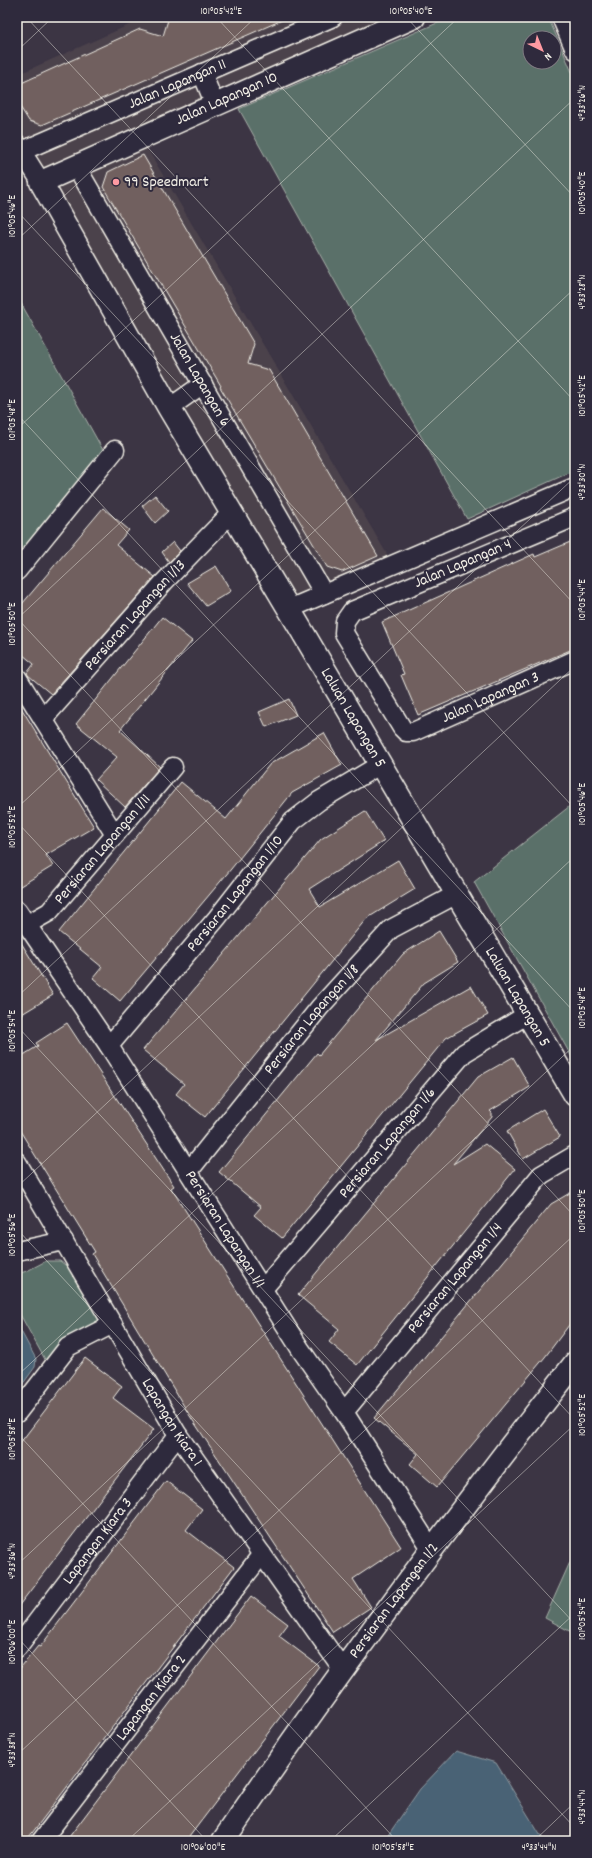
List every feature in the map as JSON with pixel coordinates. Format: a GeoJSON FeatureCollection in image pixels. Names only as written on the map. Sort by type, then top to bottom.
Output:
{"type":"FeatureCollection","features":[{"type":"Feature","properties":{"kind":"street","name":"Jalan Lapangan 11"},"geometry":{"type":"LineString","coordinates":[[19,147],[202,73],[334,17]]}},
{"type":"Feature","properties":{"kind":"street","name":"Jalan Lapangan 10"},"geometry":{"type":"LineString","coordinates":[[41,182],[414,17]]}},
{"type":"Feature","properties":{"kind":"street"},"geometry":{"type":"LineString","coordinates":[[566,20],[575,50]]}},
{"type":"Feature","properties":{"kind":"street"},"geometry":{"type":"LineString","coordinates":[[202,73],[215,105]]}},
{"type":"Feature","properties":{"kind":"street"},"geometry":{"type":"LineString","coordinates":[[19,147],[41,182]]}},
{"type":"Feature","properties":{"kind":"street","name":"Jalan Lapangan 6"},"geometry":{"type":"LineString","coordinates":[[76,166],[324,594]]}},
{"type":"Feature","properties":{"kind":"street","name":"Laluan Lapangan 5"},"geometry":{"type":"LineString","coordinates":[[41,182],[169,408],[290,609],[575,1095]]}},
{"type":"Feature","properties":{"kind":"street"},"geometry":{"type":"LineString","coordinates":[[169,408],[202,384]]}},
{"type":"Feature","properties":{"kind":"street"},"geometry":{"type":"LineString","coordinates":[[17,571],[116,450]]}},
{"type":"Feature","properties":{"kind":"street"},"geometry":{"type":"LineString","coordinates":[[290,609],[575,487]]}},
{"type":"Feature","properties":{"kind":"street","name":"Persiaran Lapangan 1/13"},"geometry":{"type":"LineString","coordinates":[[42,719],[164,582],[231,513]]}},
{"type":"Feature","properties":{"kind":"street","name":"Jalan Lapangan 4"},"geometry":{"type":"LineString","coordinates":[[406,732],[402,728],[344,633],[345,621],[352,612],[575,517]]}},
{"type":"Feature","properties":{"kind":"street","name":"Jalan Lapangan 3"},"geometry":{"type":"LineString","coordinates":[[406,732],[413,732],[575,660]]}},
{"type":"Feature","properties":{"kind":"street"},"geometry":{"type":"LineString","coordinates":[[17,676],[42,719],[115,835]]}},
{"type":"Feature","properties":{"kind":"street","name":"Persiaran Lapangan 1/10"},"geometry":{"type":"LineString","coordinates":[[109,1046],[217,918],[293,821],[319,801],[381,764]]}},
{"type":"Feature","properties":{"kind":"street","name":"Persiaran Lapangan 1/11"},"geometry":{"type":"LineString","coordinates":[[26,925],[49,912],[173,767]]}},
{"type":"Feature","properties":{"kind":"street","name":"Persiaran Lapangan 1/8"},"geometry":{"type":"LineString","coordinates":[[189,1171],[320,1007],[391,929],[457,894]]}},
{"type":"Feature","properties":{"kind":"street","name":"Persiaran Lapangan 1/1"},"geometry":{"type":"LineString","coordinates":[[17,910],[109,1046],[301,1350],[344,1412],[432,1550]]}},
{"type":"Feature","properties":{"kind":"street","name":"Persiaran Lapangan 1/6"},"geometry":{"type":"LineString","coordinates":[[263,1289],[464,1053],[528,1014]]}},
{"type":"Feature","properties":{"kind":"street","name":"Persiaran Lapangan 1/4"},"geometry":{"type":"LineString","coordinates":[[344,1412],[541,1175],[575,1155]]}},
{"type":"Feature","properties":{"kind":"street","name":"Lapangan Kiara 1"},"geometry":{"type":"LineString","coordinates":[[17,1162],[178,1435],[344,1671]]}},
{"type":"Feature","properties":{"kind":"street"},"geometry":{"type":"LineString","coordinates":[[17,1251],[64,1241]]}},
{"type":"Feature","properties":{"kind":"street"},"geometry":{"type":"LineString","coordinates":[[17,1413],[68,1347],[113,1324]]}},
{"type":"Feature","properties":{"kind":"street","name":"Persiaran Lapangan 1/2"},"geometry":{"type":"LineString","coordinates":[[215,1841],[344,1671],[432,1550],[575,1363]]}},
{"type":"Feature","properties":{"kind":"street","name":"Lapangan Kiara 3"},"geometry":{"type":"LineString","coordinates":[[17,1648],[178,1435]]}},
{"type":"Feature","properties":{"kind":"street","name":"Lapangan Kiara 2"},"geometry":{"type":"LineString","coordinates":[[42,1841],[262,1554]]}},
{"type":"Feature","properties":{"kind":"street"},"geometry":{"type":"LineString","coordinates":[[223,1841],[285,1750]]}},
{"type":"Feature","properties":{"kind":"shaded area"},"geometry":{"type":"Polygon","coordinates":[[[147,17],[413,17],[141,138],[391,561],[291,608],[17,164],[17,75],[147,17]]]}},
{"type":"Feature","properties":{"kind":"green space"},"geometry":{"type":"Polygon","coordinates":[[[451,17],[548,17],[554,30],[522,30],[522,70],[562,70],[562,49],[575,79],[575,470],[467,519],[239,109],[451,17]]]}},
{"type":"Feature","properties":{"kind":"green space"},"geometry":{"type":"Polygon","coordinates":[[[17,296],[104,452],[17,560],[17,296]]]}},
{"type":"Feature","properties":{"kind":"green space"},"geometry":{"type":"Polygon","coordinates":[[[575,802],[575,1063],[474,882],[575,802]]]}},
{"type":"Feature","properties":{"kind":"green space"},"geometry":{"type":"Polygon","coordinates":[[[46,1261],[60,1261],[70,1269],[103,1320],[47,1363],[17,1309],[17,1274],[27,1271],[46,1261]]]}},
{"type":"Feature","properties":{"kind":"green space"},"geometry":{"type":"Polygon","coordinates":[[[575,1551],[575,1634],[545,1618],[575,1551]]]}},
{"type":"Feature","properties":{"kind":"water"},"geometry":{"type":"Polygon","coordinates":[[[17,1324],[36,1359],[35,1367],[17,1392],[17,1324]]]}},
{"type":"Feature","properties":{"kind":"water"},"geometry":{"type":"Polygon","coordinates":[[[456,1751],[496,1763],[542,1838],[541,1841],[384,1841],[420,1789],[456,1751]]]}},
{"type":"Feature","properties":{"kind":"building"},"geometry":{"type":"Polygon","coordinates":[[[174,17],[289,17],[42,125],[29,121],[17,102],[17,85],[140,29],[163,36],[168,20],[174,17]]]}},
{"type":"Feature","properties":{"kind":"building"},"geometry":{"type":"Polygon","coordinates":[[[143,155],[254,344],[248,364],[269,370],[378,556],[342,572],[327,567],[220,387],[221,386],[103,187],[108,172],[143,155]]]}},
{"type":"Feature","properties":{"kind":"building"},"geometry":{"type":"Polygon","coordinates":[[[155,495],[168,511],[155,523],[142,506],[155,495]]]}},
{"type":"Feature","properties":{"kind":"building"},"geometry":{"type":"Polygon","coordinates":[[[103,508],[129,530],[116,545],[155,577],[51,694],[28,675],[27,673],[34,664],[17,650],[17,610],[103,508]]]}},
{"type":"Feature","properties":{"kind":"building"},"geometry":{"type":"Polygon","coordinates":[[[575,540],[575,648],[418,715],[401,675],[404,674],[382,622],[534,554],[535,557],[575,540]]]}},
{"type":"Feature","properties":{"kind":"building"},"geometry":{"type":"Polygon","coordinates":[[[173,542],[180,551],[169,562],[162,552],[173,542]]]}},
{"type":"Feature","properties":{"kind":"building"},"geometry":{"type":"Polygon","coordinates":[[[216,566],[231,591],[206,606],[187,583],[216,566]]]}},
{"type":"Feature","properties":{"kind":"building"},"geometry":{"type":"Polygon","coordinates":[[[162,617],[192,641],[120,730],[160,767],[125,807],[96,780],[117,757],[76,724],[162,617]]]}},
{"type":"Feature","properties":{"kind":"building"},"geometry":{"type":"Polygon","coordinates":[[[289,699],[296,715],[266,727],[259,712],[289,699]]]}},
{"type":"Feature","properties":{"kind":"building"},"geometry":{"type":"Polygon","coordinates":[[[17,701],[94,827],[46,855],[53,866],[17,888],[17,701]]]}},
{"type":"Feature","properties":{"kind":"building"},"geometry":{"type":"Polygon","coordinates":[[[324,733],[342,765],[292,793],[231,869],[120,1001],[93,978],[102,967],[59,932],[181,782],[226,819],[270,764],[324,733]]]}},
{"type":"Feature","properties":{"kind":"building"},"geometry":{"type":"Polygon","coordinates":[[[365,811],[384,841],[309,889],[320,907],[398,860],[415,889],[366,919],[205,1117],[176,1094],[184,1084],[143,1050],[321,839],[365,811]]]}},
{"type":"Feature","properties":{"kind":"building"},"geometry":{"type":"Polygon","coordinates":[[[439,931],[458,962],[424,983],[376,1040],[471,986],[488,1015],[446,1038],[282,1238],[254,1215],[261,1207],[219,1172],[317,1053],[319,1055],[403,954],[439,931]]]}},
{"type":"Feature","properties":{"kind":"building"},"geometry":{"type":"Polygon","coordinates":[[[17,936],[53,995],[17,1017],[17,936]]]}},
{"type":"Feature","properties":{"kind":"building"},"geometry":{"type":"Polygon","coordinates":[[[67,1023],[174,1186],[171,1188],[401,1547],[353,1579],[371,1607],[333,1632],[190,1416],[92,1254],[95,1252],[17,1126],[17,1059],[38,1046],[36,1043],[67,1023]]]}},
{"type":"Feature","properties":{"kind":"building"},"geometry":{"type":"Polygon","coordinates":[[[513,1057],[530,1087],[490,1111],[492,1113],[492,1117],[453,1164],[485,1144],[515,1169],[357,1365],[329,1342],[339,1329],[298,1295],[478,1077],[513,1057]]]}},
{"type":"Feature","properties":{"kind":"building"},"geometry":{"type":"Polygon","coordinates":[[[543,1109],[560,1137],[523,1159],[507,1131],[543,1109]]]}},
{"type":"Feature","properties":{"kind":"building"},"geometry":{"type":"Polygon","coordinates":[[[575,1190],[575,1317],[545,1357],[437,1487],[410,1464],[418,1454],[374,1418],[551,1204],[575,1190]]]}},
{"type":"Feature","properties":{"kind":"building"},"geometry":{"type":"Polygon","coordinates":[[[85,1358],[122,1386],[113,1398],[154,1429],[17,1608],[17,1447],[85,1358]]]}},
{"type":"Feature","properties":{"kind":"building"},"geometry":{"type":"Polygon","coordinates":[[[166,1481],[202,1509],[186,1530],[234,1567],[26,1841],[17,1841],[17,1672],[38,1646],[40,1647],[166,1481]]]}},
{"type":"Feature","properties":{"kind":"building"},"geometry":{"type":"Polygon","coordinates":[[[251,1596],[288,1624],[279,1636],[319,1666],[186,1841],[66,1841],[251,1596]]]}},
{"type":"Feature","properties":{"kind":"place","name":"99 Speedmart"},"geometry":{"type":"Point","coordinates":[116,182]}}]}
